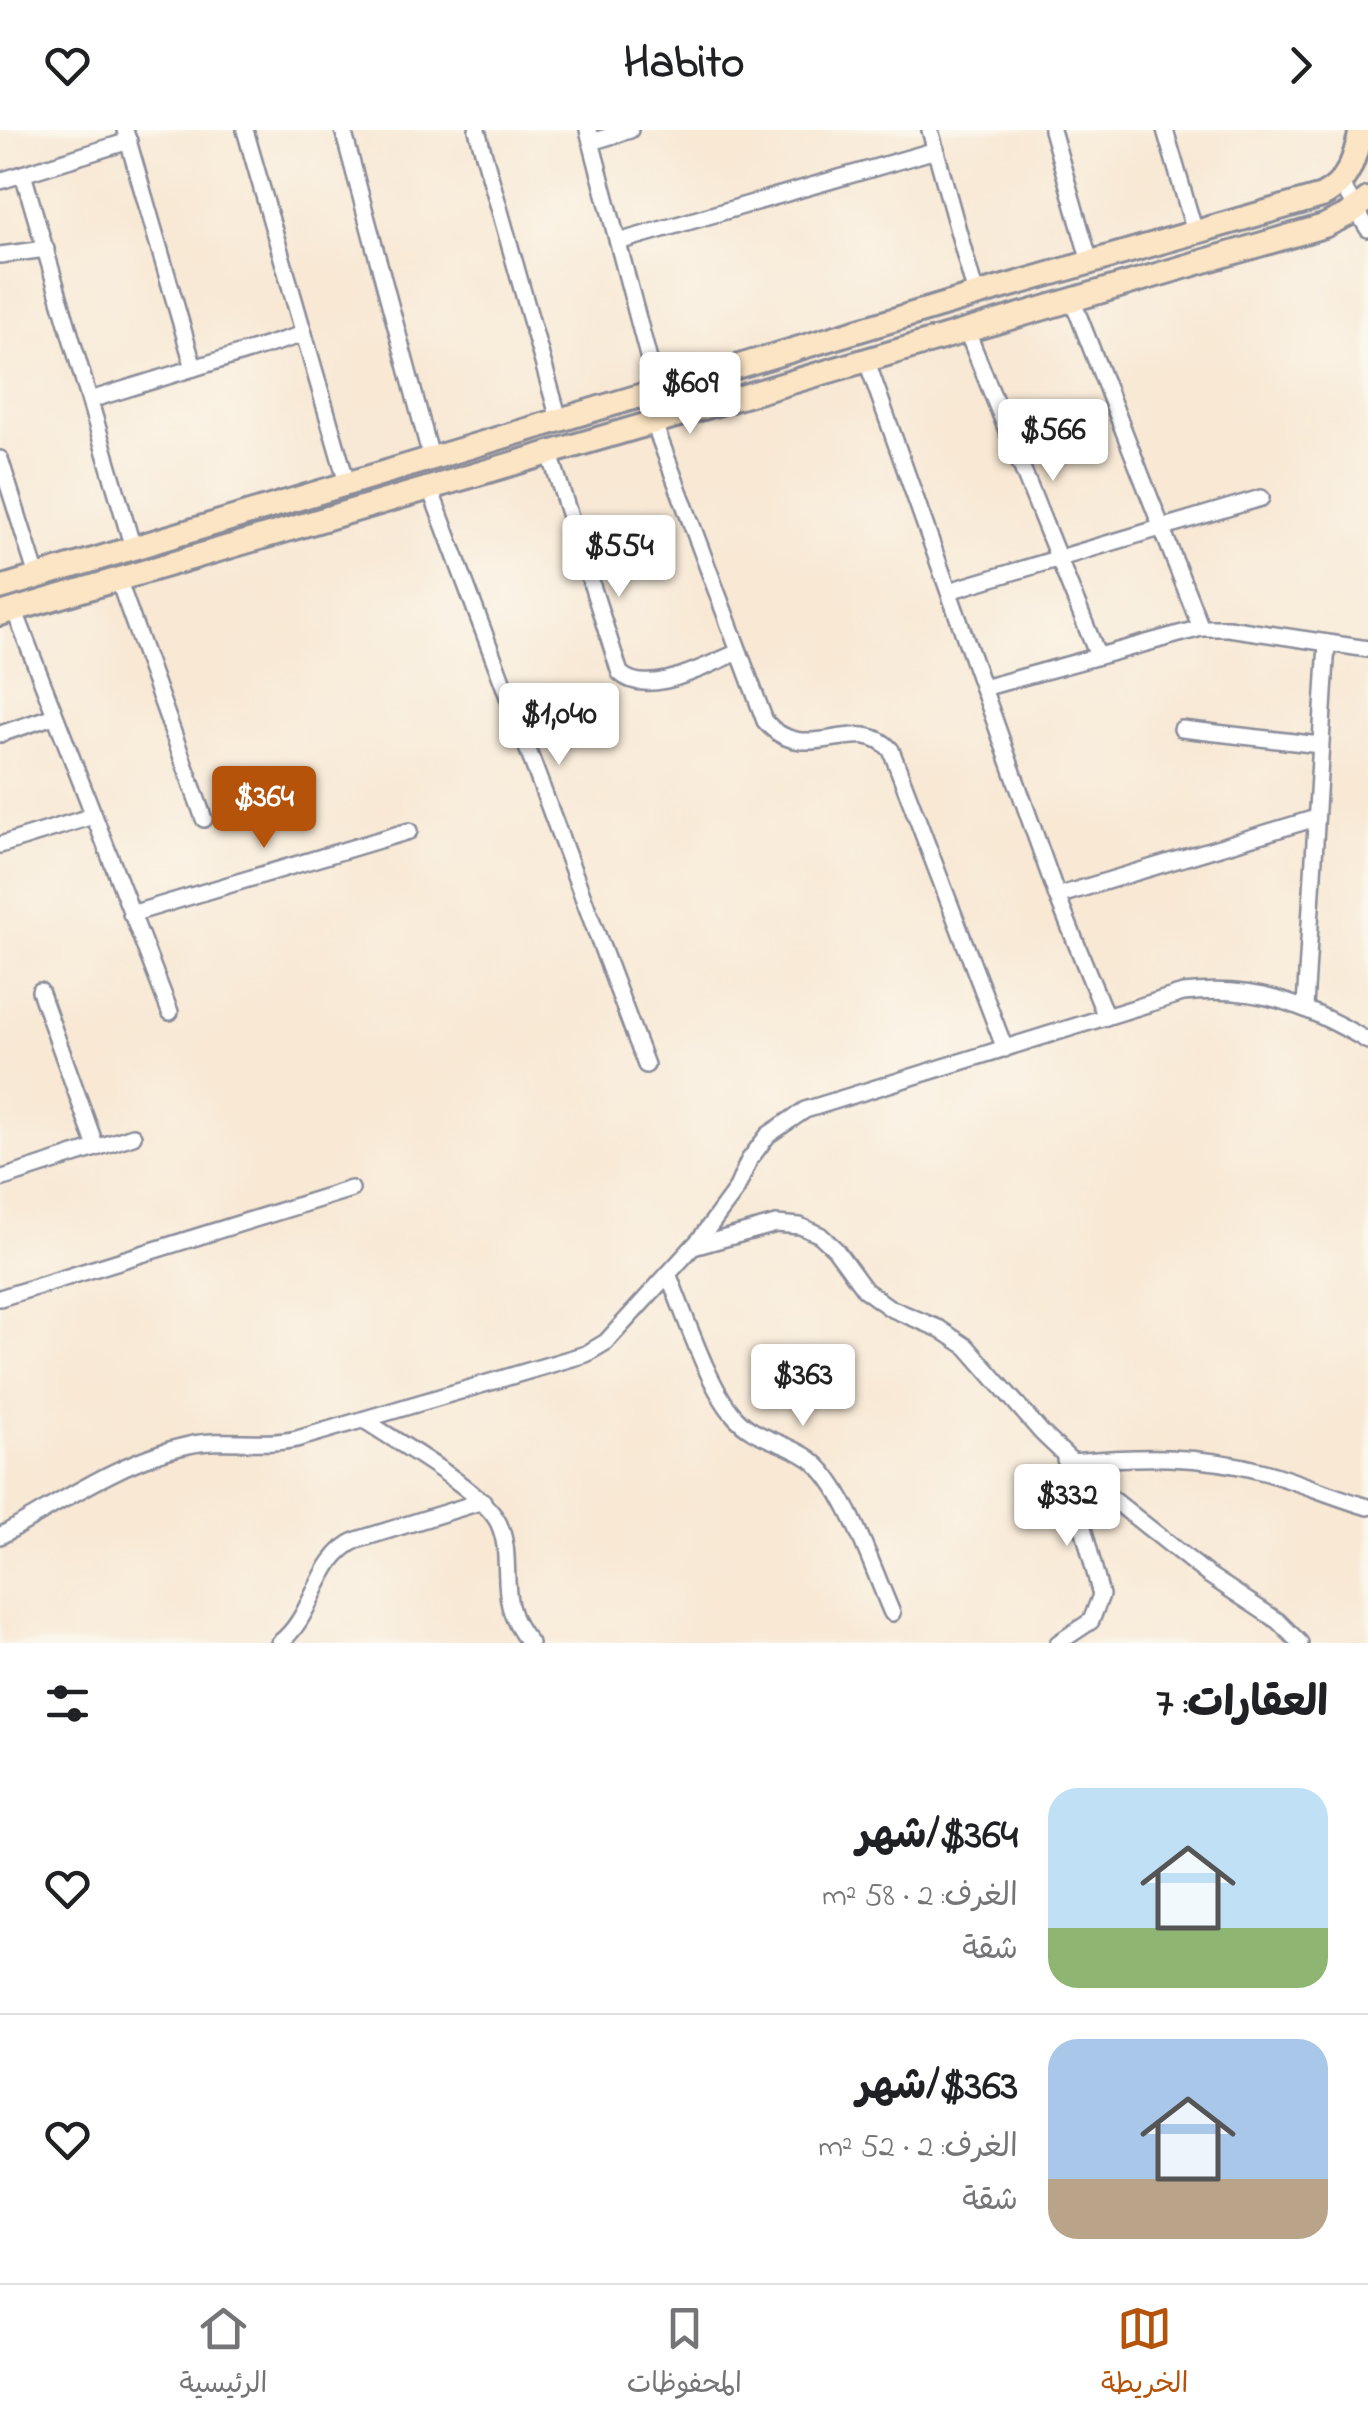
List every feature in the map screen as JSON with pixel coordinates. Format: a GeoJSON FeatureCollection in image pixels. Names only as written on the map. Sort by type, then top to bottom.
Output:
{"type":"FeatureCollection","features":[{"type":"Feature","properties":{"kind":"street"},"geometry":{"type":"LineString","coordinates":[[245,130],[348,483]]}},
{"type":"Feature","properties":{"kind":"street"},"geometry":{"type":"LineString","coordinates":[[344,130],[431,457]]}},
{"type":"Feature","properties":{"kind":"street"},"geometry":{"type":"LineString","coordinates":[[477,130],[559,420]]}},
{"type":"Feature","properties":{"kind":"street"},"geometry":{"type":"LineString","coordinates":[[630,130],[590,136],[658,390]]}},
{"type":"Feature","properties":{"kind":"street"},"geometry":{"type":"LineString","coordinates":[[930,130],[976,295]]}},
{"type":"Feature","properties":{"kind":"street"},"geometry":{"type":"LineString","coordinates":[[1052,130],[1090,262]]}},
{"type":"Feature","properties":{"kind":"street"},"geometry":{"type":"LineString","coordinates":[[1165,130],[1195,232]]}},
{"type":"Feature","properties":{"kind":"street"},"geometry":{"type":"LineString","coordinates":[[0,588],[976,295],[1322,196],[1341,184],[1352,166],[1360,130]]}},
{"type":"Feature","properties":{"kind":"street"},"geometry":{"type":"LineString","coordinates":[[0,181],[127,136],[194,368]]}},
{"type":"Feature","properties":{"kind":"street"},"geometry":{"type":"LineString","coordinates":[[618,242],[936,150]]}},
{"type":"Feature","properties":{"kind":"street"},"geometry":{"type":"LineString","coordinates":[[24,174],[132,548]]}},
{"type":"Feature","properties":{"kind":"street"},"geometry":{"type":"LineString","coordinates":[[170,1012],[54,716],[7,612],[1364,213],[1341,184]]}},
{"type":"Feature","properties":{"kind":"street"},"geometry":{"type":"LineString","coordinates":[[0,254],[46,249]]}},
{"type":"Feature","properties":{"kind":"street"},"geometry":{"type":"LineString","coordinates":[[1072,299],[1200,628]]}},
{"type":"Feature","properties":{"kind":"street"},"geometry":{"type":"LineString","coordinates":[[966,329],[1098,656]]}},
{"type":"Feature","properties":{"kind":"street"},"geometry":{"type":"LineString","coordinates":[[90,400],[304,334]]}},
{"type":"Feature","properties":{"kind":"street"},"geometry":{"type":"LineString","coordinates":[[866,358],[1058,896],[1106,1017]]}},
{"type":"Feature","properties":{"kind":"street"},"geometry":{"type":"LineString","coordinates":[[708,375],[715,402]]}},
{"type":"Feature","properties":{"kind":"street"},"geometry":{"type":"LineString","coordinates":[[653,421],[765,721],[783,737],[806,742],[868,734],[892,750],[1005,1049]]}},
{"type":"Feature","properties":{"kind":"street"},"geometry":{"type":"LineString","coordinates":[[549,452],[620,673],[638,684],[653,684],[739,652]]}},
{"type":"Feature","properties":{"kind":"street"},"geometry":{"type":"LineString","coordinates":[[0,458],[37,576]]}},
{"type":"Feature","properties":{"kind":"street"},"geometry":{"type":"LineString","coordinates":[[430,486],[646,1065]]}},
{"type":"Feature","properties":{"kind":"street"},"geometry":{"type":"LineString","coordinates":[[949,591],[1261,498]]}},
{"type":"Feature","properties":{"kind":"street"},"geometry":{"type":"LineString","coordinates":[[184,532],[193,556]]}},
{"type":"Feature","properties":{"kind":"street"},"geometry":{"type":"LineString","coordinates":[[118,579],[204,819]]}},
{"type":"Feature","properties":{"kind":"street"},"geometry":{"type":"LineString","coordinates":[[983,688],[1200,628],[1228,628],[1368,649]]}},
{"type":"Feature","properties":{"kind":"street"},"geometry":{"type":"LineString","coordinates":[[1305,1007],[1327,644]]}},
{"type":"Feature","properties":{"kind":"street"},"geometry":{"type":"LineString","coordinates":[[0,734],[54,716]]}},
{"type":"Feature","properties":{"kind":"street"},"geometry":{"type":"LineString","coordinates":[[1182,730],[1320,745]]}},
{"type":"Feature","properties":{"kind":"street"},"geometry":{"type":"LineString","coordinates":[[0,845],[93,816]]}},
{"type":"Feature","properties":{"kind":"street"},"geometry":{"type":"LineString","coordinates":[[1058,896],[1316,818]]}},
{"type":"Feature","properties":{"kind":"street"},"geometry":{"type":"LineString","coordinates":[[131,914],[409,831]]}},
{"type":"Feature","properties":{"kind":"street"},"geometry":{"type":"LineString","coordinates":[[40,992],[96,1147]]}},
{"type":"Feature","properties":{"kind":"street"},"geometry":{"type":"LineString","coordinates":[[0,1536],[160,1452],[209,1441],[284,1442],[586,1354],[606,1342],[693,1247],[736,1190],[758,1147],[805,1110],[1183,993],[1254,993],[1305,1007],[1368,1041]]}},
{"type":"Feature","properties":{"kind":"street"},"geometry":{"type":"LineString","coordinates":[[0,1179],[133,1136]]}},
{"type":"Feature","properties":{"kind":"street"},"geometry":{"type":"LineString","coordinates":[[0,1298],[351,1189]]}},
{"type":"Feature","properties":{"kind":"street"},"geometry":{"type":"LineString","coordinates":[[693,1247],[776,1224],[800,1226],[820,1235],[877,1300],[940,1329],[979,1357],[1042,1434],[1068,1458],[1149,1530],[1206,1574],[1278,1621],[1300,1643]]}},
{"type":"Feature","properties":{"kind":"street"},"geometry":{"type":"LineString","coordinates":[[668,1274],[728,1410],[756,1435],[801,1453],[829,1477],[892,1613]]}},
{"type":"Feature","properties":{"kind":"street"},"geometry":{"type":"LineString","coordinates":[[364,1420],[483,1502],[494,1514],[502,1532],[510,1606],[521,1633],[530,1643]]}},
{"type":"Feature","properties":{"kind":"street"},"geometry":{"type":"LineString","coordinates":[[1068,1458],[1219,1462],[1261,1471],[1368,1506]]}},
{"type":"Feature","properties":{"kind":"street"},"geometry":{"type":"LineString","coordinates":[[1058,1643],[1091,1621],[1102,1596],[1068,1458]]}},
{"type":"Feature","properties":{"kind":"street"},"geometry":{"type":"LineString","coordinates":[[279,1643],[301,1622],[342,1548],[483,1502]]}}]}
